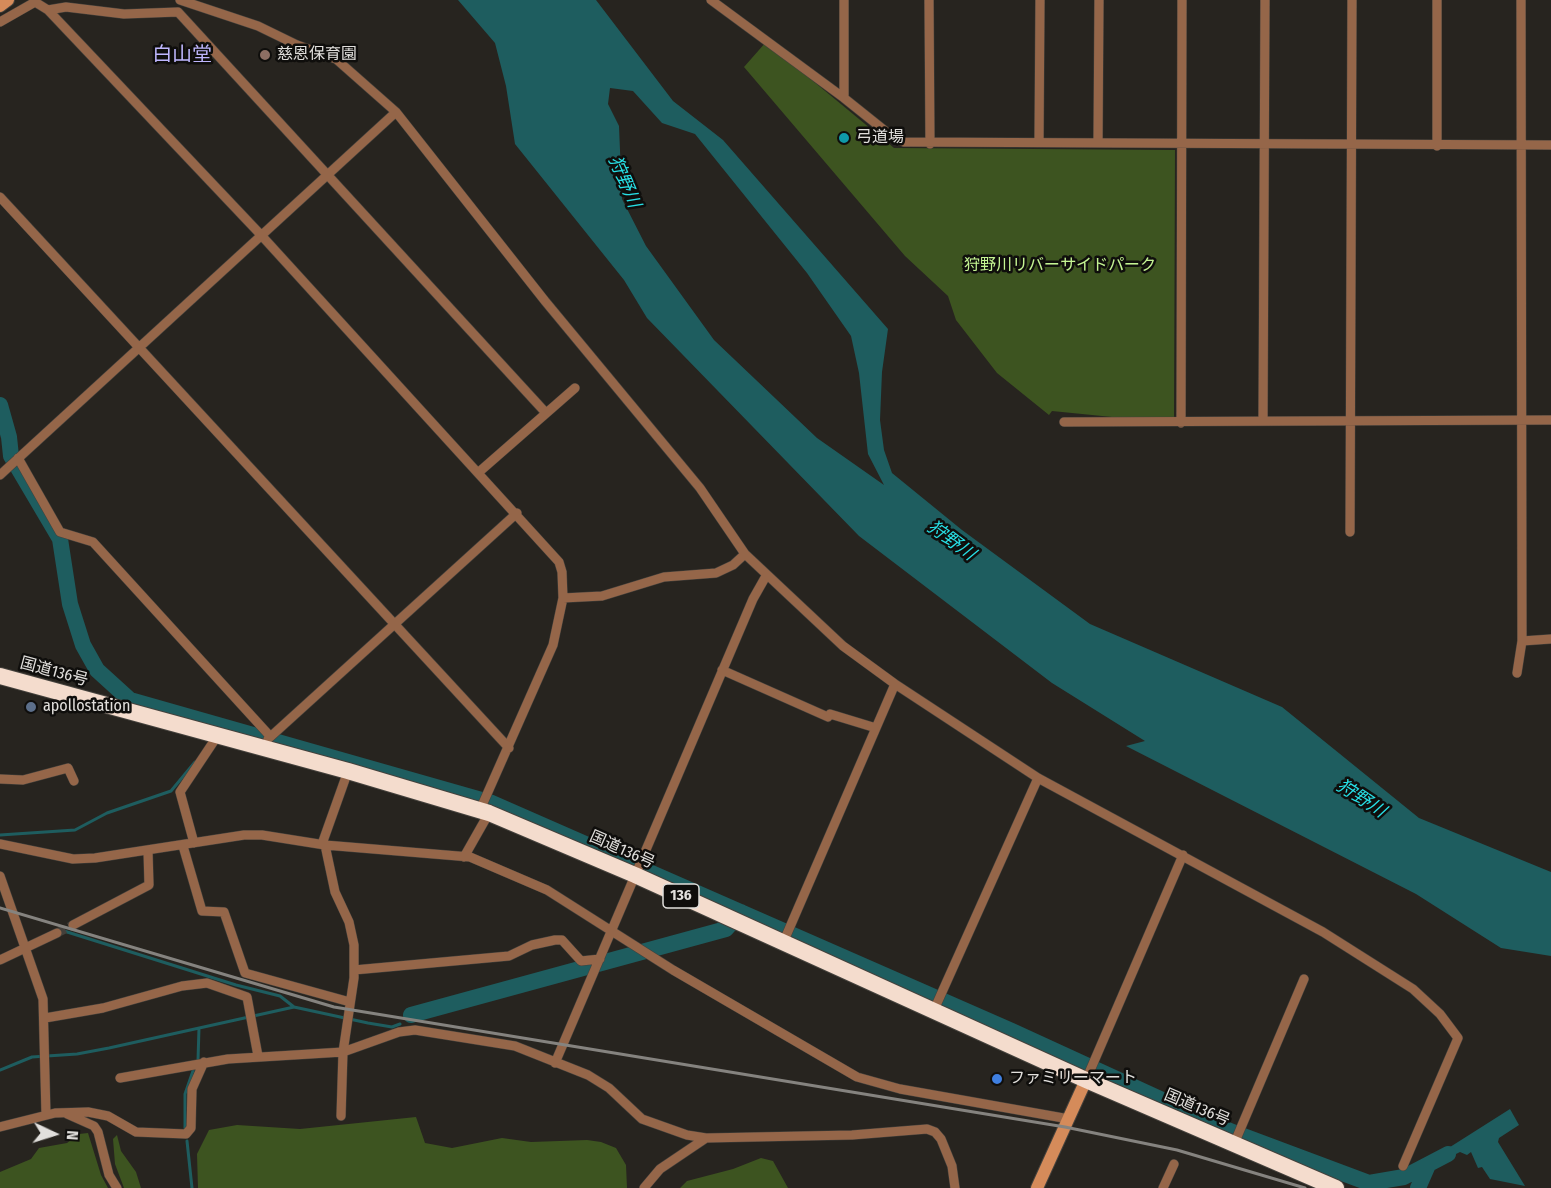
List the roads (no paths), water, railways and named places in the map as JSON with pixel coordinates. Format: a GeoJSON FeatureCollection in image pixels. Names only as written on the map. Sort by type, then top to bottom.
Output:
{"type":"FeatureCollection","features":[{"type":"Feature","properties":{"kind":"highway","name":"国道136号"},"geometry":{"type":"LineString","coordinates":[[0,676],[218,735],[266,741],[348,771],[484,812],[635,875],[934,1010],[1090,1071],[1234,1144],[1336,1188]]}},
{"type":"Feature","properties":{"kind":"street"},"geometry":{"type":"LineString","coordinates":[[0,6],[9,0]]}},
{"type":"Feature","properties":{"kind":"street"},"geometry":{"type":"LineString","coordinates":[[180,0],[258,26],[297,45],[336,59],[396,112],[545,302],[700,488],[745,554],[843,646],[895,684],[1038,778],[1323,932],[1413,989],[1440,1014],[1458,1038],[1402,1166]]}},
{"type":"Feature","properties":{"kind":"street"},"geometry":{"type":"LineString","coordinates":[[711,0],[897,139],[930,144],[1039,142],[1351,146],[1551,145]]}},
{"type":"Feature","properties":{"kind":"street"},"geometry":{"type":"LineString","coordinates":[[844,0],[844,98]]}},
{"type":"Feature","properties":{"kind":"street"},"geometry":{"type":"LineString","coordinates":[[929,0],[930,144]]}},
{"type":"Feature","properties":{"kind":"street"},"geometry":{"type":"LineString","coordinates":[[1039,142],[1040,0]]}},
{"type":"Feature","properties":{"kind":"street"},"geometry":{"type":"LineString","coordinates":[[1098,143],[1099,0]]}},
{"type":"Feature","properties":{"kind":"street"},"geometry":{"type":"LineString","coordinates":[[1181,423],[1182,0]]}},
{"type":"Feature","properties":{"kind":"street"},"geometry":{"type":"LineString","coordinates":[[1263,421],[1265,0]]}},
{"type":"Feature","properties":{"kind":"street"},"geometry":{"type":"LineString","coordinates":[[1350,532],[1352,0]]}},
{"type":"Feature","properties":{"kind":"street"},"geometry":{"type":"LineString","coordinates":[[1437,0],[1437,146]]}},
{"type":"Feature","properties":{"kind":"street"},"geometry":{"type":"LineString","coordinates":[[1517,673],[1522,641],[1521,0]]}},
{"type":"Feature","properties":{"kind":"street"},"geometry":{"type":"LineString","coordinates":[[0,22],[35,2],[48,10],[261,235],[517,513],[559,562],[562,572],[562,598],[552,648],[464,857]]}},
{"type":"Feature","properties":{"kind":"street"},"geometry":{"type":"LineString","coordinates":[[48,10],[66,7],[124,14],[177,12],[546,413]]}},
{"type":"Feature","properties":{"kind":"street"},"geometry":{"type":"LineString","coordinates":[[0,475],[396,112]]}},
{"type":"Feature","properties":{"kind":"street"},"geometry":{"type":"LineString","coordinates":[[0,197],[509,748]]}},
{"type":"Feature","properties":{"kind":"street"},"geometry":{"type":"LineString","coordinates":[[479,472],[575,388]]}},
{"type":"Feature","properties":{"kind":"street"},"geometry":{"type":"LineString","coordinates":[[1064,422],[1551,420]]}},
{"type":"Feature","properties":{"kind":"street"},"geometry":{"type":"LineString","coordinates":[[18,458],[60,532],[93,542],[266,741],[392,623],[517,513]]}},
{"type":"Feature","properties":{"kind":"street"},"geometry":{"type":"LineString","coordinates":[[562,598],[602,596],[658,579],[716,573],[733,565],[745,554]]}},
{"type":"Feature","properties":{"kind":"street"},"geometry":{"type":"LineString","coordinates":[[555,1063],[722,670],[753,599],[766,576]]}},
{"type":"Feature","properties":{"kind":"street"},"geometry":{"type":"LineString","coordinates":[[1522,641],[1551,639]]}},
{"type":"Feature","properties":{"kind":"street"},"geometry":{"type":"LineString","coordinates":[[722,670],[828,717],[830,714],[876,728]]}},
{"type":"Feature","properties":{"kind":"street"},"geometry":{"type":"LineString","coordinates":[[783,943],[895,684]]}},
{"type":"Feature","properties":{"kind":"street"},"geometry":{"type":"LineString","coordinates":[[194,843],[180,792],[218,735]]}},
{"type":"Feature","properties":{"kind":"street"},"geometry":{"type":"LineString","coordinates":[[0,779],[23,780],[68,768],[74,781]]}},
{"type":"Feature","properties":{"kind":"street"},"geometry":{"type":"LineString","coordinates":[[341,1116],[343,1052],[354,970],[352,933],[334,892],[324,844],[348,771]]}},
{"type":"Feature","properties":{"kind":"street"},"geometry":{"type":"LineString","coordinates":[[934,1010],[1038,778]]}},
{"type":"Feature","properties":{"kind":"street"},"geometry":{"type":"LineString","coordinates":[[0,844],[73,859],[262,835],[324,844],[478,860],[547,890],[673,970],[857,1077],[900,1089],[1069,1119]]}},
{"type":"Feature","properties":{"kind":"street"},"geometry":{"type":"LineString","coordinates":[[183,846],[202,911],[224,912],[245,973],[350,1002]]}},
{"type":"Feature","properties":{"kind":"street"},"geometry":{"type":"LineString","coordinates":[[73,925],[149,885],[148,851]]}},
{"type":"Feature","properties":{"kind":"street"},"geometry":{"type":"LineString","coordinates":[[1037,1188],[1183,855]]}},
{"type":"Feature","properties":{"kind":"street"},"geometry":{"type":"LineString","coordinates":[[0,876],[43,999],[46,1115]]}},
{"type":"Feature","properties":{"kind":"street"},"geometry":{"type":"LineString","coordinates":[[0,960],[57,933]]}},
{"type":"Feature","properties":{"kind":"street"},"geometry":{"type":"LineString","coordinates":[[354,970],[509,956],[532,945],[555,940],[561,940],[581,961],[600,958]]}},
{"type":"Feature","properties":{"kind":"street"},"geometry":{"type":"LineString","coordinates":[[1234,1144],[1304,979]]}},
{"type":"Feature","properties":{"kind":"street"},"geometry":{"type":"LineString","coordinates":[[45,1018],[103,1008],[182,986],[207,983],[247,997],[258,1056]]}},
{"type":"Feature","properties":{"kind":"street"},"geometry":{"type":"LineString","coordinates":[[120,1078],[204,1062],[258,1056],[343,1052],[399,1032],[415,1030],[507,1044],[599,1081],[642,1119],[677,1132],[706,1138],[852,1135],[927,1129],[941,1139],[952,1166],[956,1188]]}},
{"type":"Feature","properties":{"kind":"street"},"geometry":{"type":"LineString","coordinates":[[0,1127],[62,1112],[100,1113],[139,1133],[186,1134],[191,1128],[190,1095],[204,1062]]}},
{"type":"Feature","properties":{"kind":"street"},"geometry":{"type":"LineString","coordinates":[[62,1112],[94,1126],[98,1132],[110,1175],[117,1188]]}},
{"type":"Feature","properties":{"kind":"street"},"geometry":{"type":"LineString","coordinates":[[644,1188],[660,1170],[706,1138]]}},
{"type":"Feature","properties":{"kind":"street"},"geometry":{"type":"LineString","coordinates":[[1163,1188],[1174,1164]]}},
{"type":"Feature","properties":{"kind":"water","name":"狩野川"},"geometry":{"type":"Polygon","coordinates":[[[458,0],[596,0],[673,101],[723,140],[888,329],[882,372],[880,420],[884,450],[892,473],[962,530],[1090,624],[1282,707],[1419,818],[1551,872],[1551,956],[1501,948],[1416,894],[1126,746],[1145,741],[1052,683],[859,536],[647,318],[624,280],[515,144],[506,86],[495,43],[458,0]],[[610,88],[608,104],[619,126],[622,199],[646,246],[714,340],[817,438],[884,485],[868,454],[859,373],[851,336],[807,273],[695,134],[662,123],[633,91],[610,88]]]}},
{"type":"Feature","properties":{"kind":"water"},"geometry":{"type":"Polygon","coordinates":[[[1510,1109],[1519,1125],[1499,1138],[1498,1142],[1525,1186],[1490,1179],[1482,1167],[1478,1168],[1471,1152],[1467,1155],[1460,1152],[1430,1167],[1428,1161],[1510,1109]]]}},
{"type":"Feature","properties":{"kind":"waterway"},"geometry":{"type":"LineString","coordinates":[[0,405],[9,437],[11,456],[60,539],[70,604],[83,645],[97,670],[130,700],[492,803],[1012,1031],[1230,1131],[1369,1183],[1404,1177],[1448,1154]]}},
{"type":"Feature","properties":{"kind":"waterway"},"geometry":{"type":"LineString","coordinates":[[0,835],[75,830],[107,813],[171,791],[195,762]]}},
{"type":"Feature","properties":{"kind":"waterway"},"geometry":{"type":"LineString","coordinates":[[411,1015],[726,929],[741,912]]}},
{"type":"Feature","properties":{"kind":"waterway"},"geometry":{"type":"LineString","coordinates":[[64,931],[236,985],[280,996],[294,1007]]}},
{"type":"Feature","properties":{"kind":"waterway"},"geometry":{"type":"LineString","coordinates":[[0,1070],[32,1057],[77,1054],[109,1048],[294,1007],[392,1027],[400,1024]]}},
{"type":"Feature","properties":{"kind":"waterway"},"geometry":{"type":"LineString","coordinates":[[198,1060],[199,1028]]}},
{"type":"Feature","properties":{"kind":"waterway"},"geometry":{"type":"LineString","coordinates":[[185,1128],[185,1094],[194,1068]]}},
{"type":"Feature","properties":{"kind":"waterway"},"geometry":{"type":"LineString","coordinates":[[187,1141],[192,1188]]}},
{"type":"Feature","properties":{"kind":"waterway"},"geometry":{"type":"LineString","coordinates":[[1418,1188],[1428,1165]]}},
{"type":"Feature","properties":{"kind":"tunnel"},"geometry":{"type":"LineString","coordinates":[[57,933],[73,925]]}},
{"type":"Feature","properties":{"kind":"railway"},"geometry":{"type":"LineString","coordinates":[[0,908],[334,1007],[1065,1127],[1177,1150],[1305,1188]]}},
{"type":"Feature","properties":{"kind":"place","name":"慈恩保育園"},"geometry":{"type":"Point","coordinates":[265,55]}},
{"type":"Feature","properties":{"kind":"place","name":"弓道場"},"geometry":{"type":"Point","coordinates":[844,138]}},
{"type":"Feature","properties":{"kind":"place","name":"apollostation"},"geometry":{"type":"Point","coordinates":[31,707]}},
{"type":"Feature","properties":{"kind":"place","name":"ファミリーマート"},"geometry":{"type":"Point","coordinates":[997,1079]}},
{"type":"Feature","properties":{"kind":"district","name":"白山堂"},"geometry":{"type":"Point","coordinates":[182,55]}},
{"type":"Feature","properties":{"kind":"park label","name":"狩野川リバーサイドパーク"},"geometry":{"type":"Point","coordinates":[1060,266]}}]}
